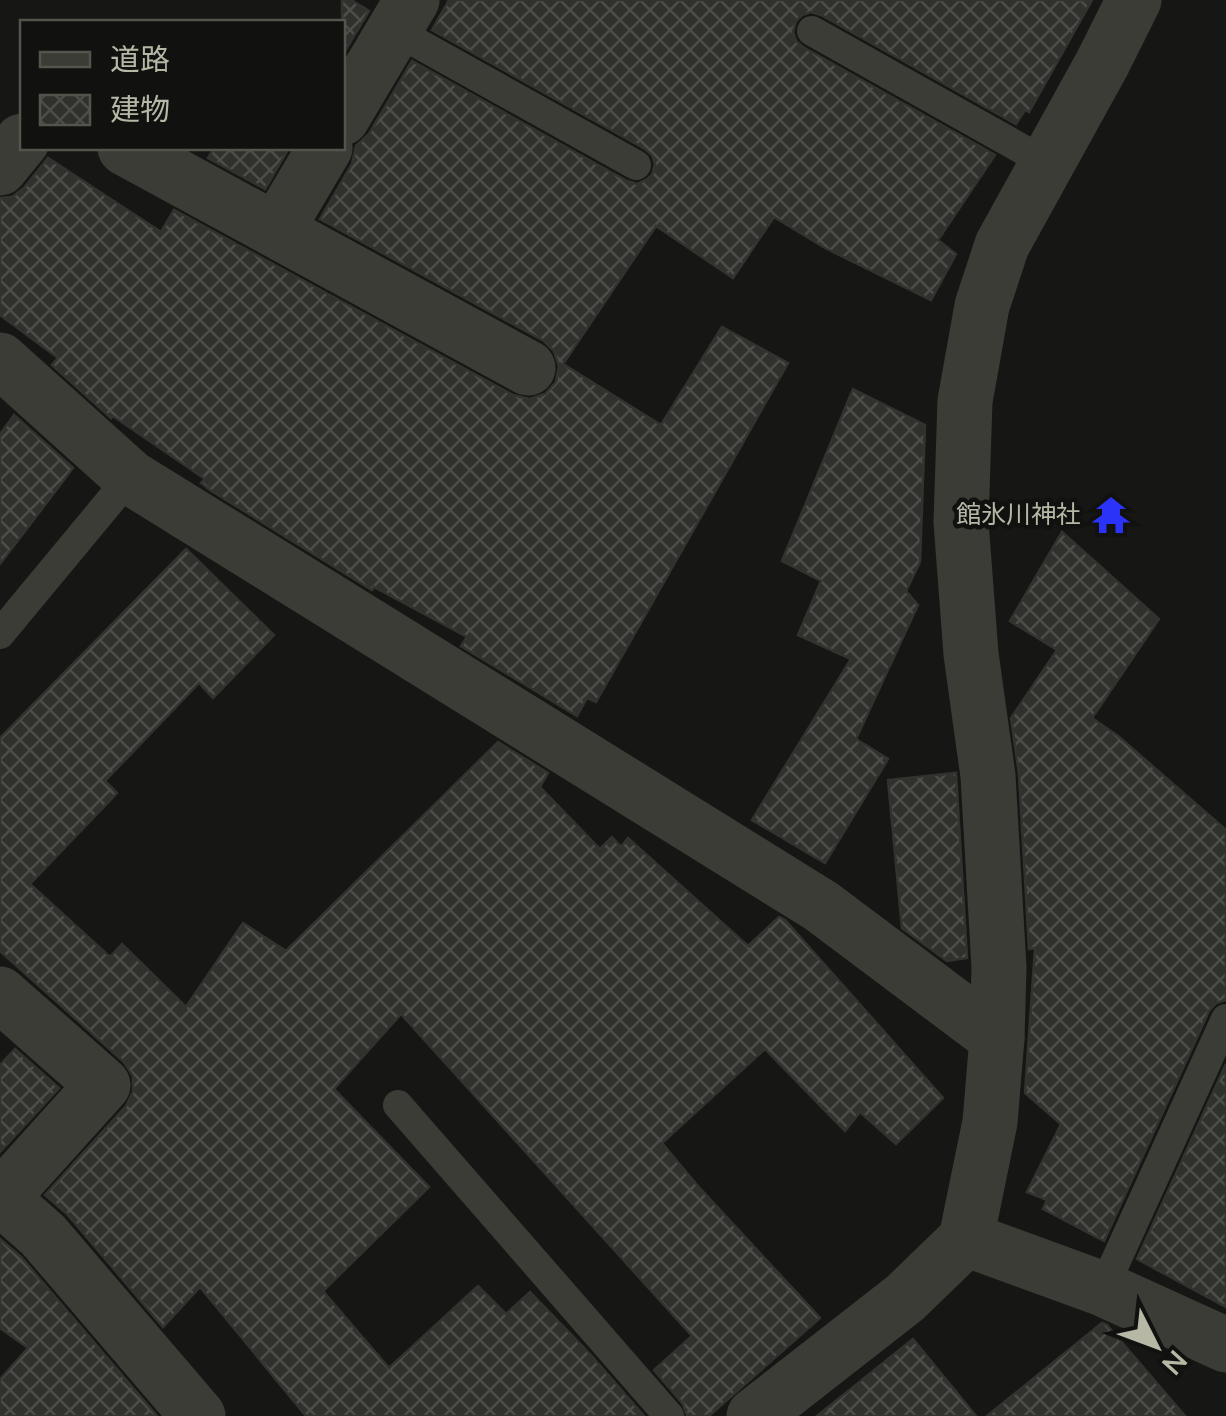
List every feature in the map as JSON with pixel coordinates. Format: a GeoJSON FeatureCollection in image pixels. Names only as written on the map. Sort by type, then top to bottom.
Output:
{"type":"FeatureCollection","features":[{"type":"Feature","properties":{"kind":"street"},"geometry":{"type":"LineString","coordinates":[[754,1416],[905,1298],[966,1239],[990,1122],[999,968],[988,776],[960,522],[965,401],[982,306],[1002,244],[1134,0]]}},
{"type":"Feature","properties":{"kind":"street"},"geometry":{"type":"LineString","coordinates":[[345,113],[403,15]]}},
{"type":"Feature","properties":{"kind":"street"},"geometry":{"type":"LineString","coordinates":[[0,168],[20,143]]}},
{"type":"Feature","properties":{"kind":"street"},"geometry":{"type":"LineString","coordinates":[[129,150],[528,368]]}},
{"type":"Feature","properties":{"kind":"street"},"geometry":{"type":"LineString","coordinates":[[277,229],[324,150]]}},
{"type":"Feature","properties":{"kind":"street"},"geometry":{"type":"LineString","coordinates":[[3,369],[130,477],[822,906],[997,1038]]}},
{"type":"Feature","properties":{"kind":"street"},"geometry":{"type":"LineString","coordinates":[[0,994],[103,1085],[0,1198],[44,1235],[198,1416]]}},
{"type":"Feature","properties":{"kind":"street"},"geometry":{"type":"LineString","coordinates":[[966,1239],[1103,1289],[1226,1345]]}},
{"type":"Feature","properties":{"kind":"lane"},"geometry":{"type":"LineString","coordinates":[[403,15],[636,165]]}},
{"type":"Feature","properties":{"kind":"lane"},"geometry":{"type":"LineString","coordinates":[[812,32],[1047,163]]}},
{"type":"Feature","properties":{"kind":"lane"},"geometry":{"type":"LineString","coordinates":[[0,634],[130,477]]}},
{"type":"Feature","properties":{"kind":"lane"},"geometry":{"type":"LineString","coordinates":[[1103,1289],[1226,1020]]}},
{"type":"Feature","properties":{"kind":"lane"},"geometry":{"type":"LineString","coordinates":[[398,1105],[669,1416]]}},
{"type":"Feature","properties":{"kind":"building"},"geometry":{"type":"Polygon","coordinates":[[[342,0],[351,0],[369,11],[345,51],[345,20],[342,0]]]}},
{"type":"Feature","properties":{"kind":"building"},"geometry":{"type":"Polygon","coordinates":[[[449,0],[1092,0],[1029,112],[1025,110],[1016,124],[821,15],[811,12],[796,21],[793,32],[803,47],[995,155],[938,240],[956,254],[931,300],[825,248],[774,217],[733,278],[656,226],[563,364],[661,425],[722,327],[788,363],[596,702],[587,698],[577,716],[461,646],[467,637],[374,587],[372,590],[210,490],[201,483],[205,479],[111,418],[52,365],[58,358],[0,315],[0,198],[12,197],[24,188],[48,158],[161,232],[174,210],[513,395],[530,399],[545,394],[556,382],[559,366],[554,351],[544,341],[320,219],[352,164],[356,146],[369,134],[412,61],[627,181],[637,184],[652,175],[655,164],[645,149],[432,30],[449,0]]]}},
{"type":"Feature","properties":{"kind":"building"},"geometry":{"type":"Polygon","coordinates":[[[213,150],[288,150],[265,189],[208,158],[213,150]]]}},
{"type":"Feature","properties":{"kind":"building"},"geometry":{"type":"Polygon","coordinates":[[[853,389],[925,425],[920,562],[906,591],[918,605],[856,739],[888,759],[825,863],[752,820],[851,659],[798,635],[821,581],[782,561],[853,389]]]}},
{"type":"Feature","properties":{"kind":"building"},"geometry":{"type":"Polygon","coordinates":[[[14,415],[73,468],[0,564],[0,434],[14,415]]]}},
{"type":"Feature","properties":{"kind":"building"},"geometry":{"type":"Polygon","coordinates":[[[1062,532],[1159,619],[1092,718],[1226,830],[1226,1000],[1209,1011],[1104,1241],[1043,1209],[1047,1200],[1027,1192],[1061,1124],[1025,1093],[1035,948],[1029,949],[1019,774],[1011,718],[1057,650],[1010,621],[1062,532]]]}},
{"type":"Feature","properties":{"kind":"building"},"geometry":{"type":"Polygon","coordinates":[[[186,549],[274,635],[213,698],[199,683],[105,781],[117,793],[30,884],[110,957],[122,944],[186,1007],[243,923],[286,951],[498,742],[548,773],[540,787],[600,849],[612,837],[621,847],[628,838],[748,946],[779,917],[785,920],[943,1098],[896,1144],[860,1112],[845,1131],[765,1049],[662,1143],[820,1318],[709,1416],[687,1416],[683,1404],[654,1370],[692,1336],[401,1014],[334,1089],[429,1187],[323,1291],[389,1368],[478,1286],[506,1314],[530,1292],[644,1416],[306,1416],[200,1287],[163,1327],[67,1214],[45,1195],[126,1106],[133,1092],[133,1076],[124,1062],[0,951],[0,738],[186,549]]]}},
{"type":"Feature","properties":{"kind":"building"},"geometry":{"type":"Polygon","coordinates":[[[956,773],[967,958],[947,961],[902,928],[888,780],[956,773]]]}},
{"type":"Feature","properties":{"kind":"building"},"geometry":{"type":"Polygon","coordinates":[[[15,1049],[59,1088],[0,1152],[0,1065],[15,1049]]]}},
{"type":"Feature","properties":{"kind":"building"},"geometry":{"type":"Polygon","coordinates":[[[1226,1064],[1226,1307],[1137,1259],[1226,1064]]]}},
{"type":"Feature","properties":{"kind":"building"},"geometry":{"type":"Polygon","coordinates":[[[0,1239],[21,1257],[157,1416],[0,1416],[0,1379],[28,1348],[0,1328],[0,1239]]]}},
{"type":"Feature","properties":{"kind":"building"},"geometry":{"type":"Polygon","coordinates":[[[1102,1323],[1185,1416],[987,1416],[1102,1323]]]}},
{"type":"Feature","properties":{"kind":"building"},"geometry":{"type":"Polygon","coordinates":[[[913,1339],[976,1416],[817,1416],[913,1339]]]}},
{"type":"Feature","properties":{"kind":"place","name":"館氷川神社"},"geometry":{"type":"Point","coordinates":[1111,515]}}]}
